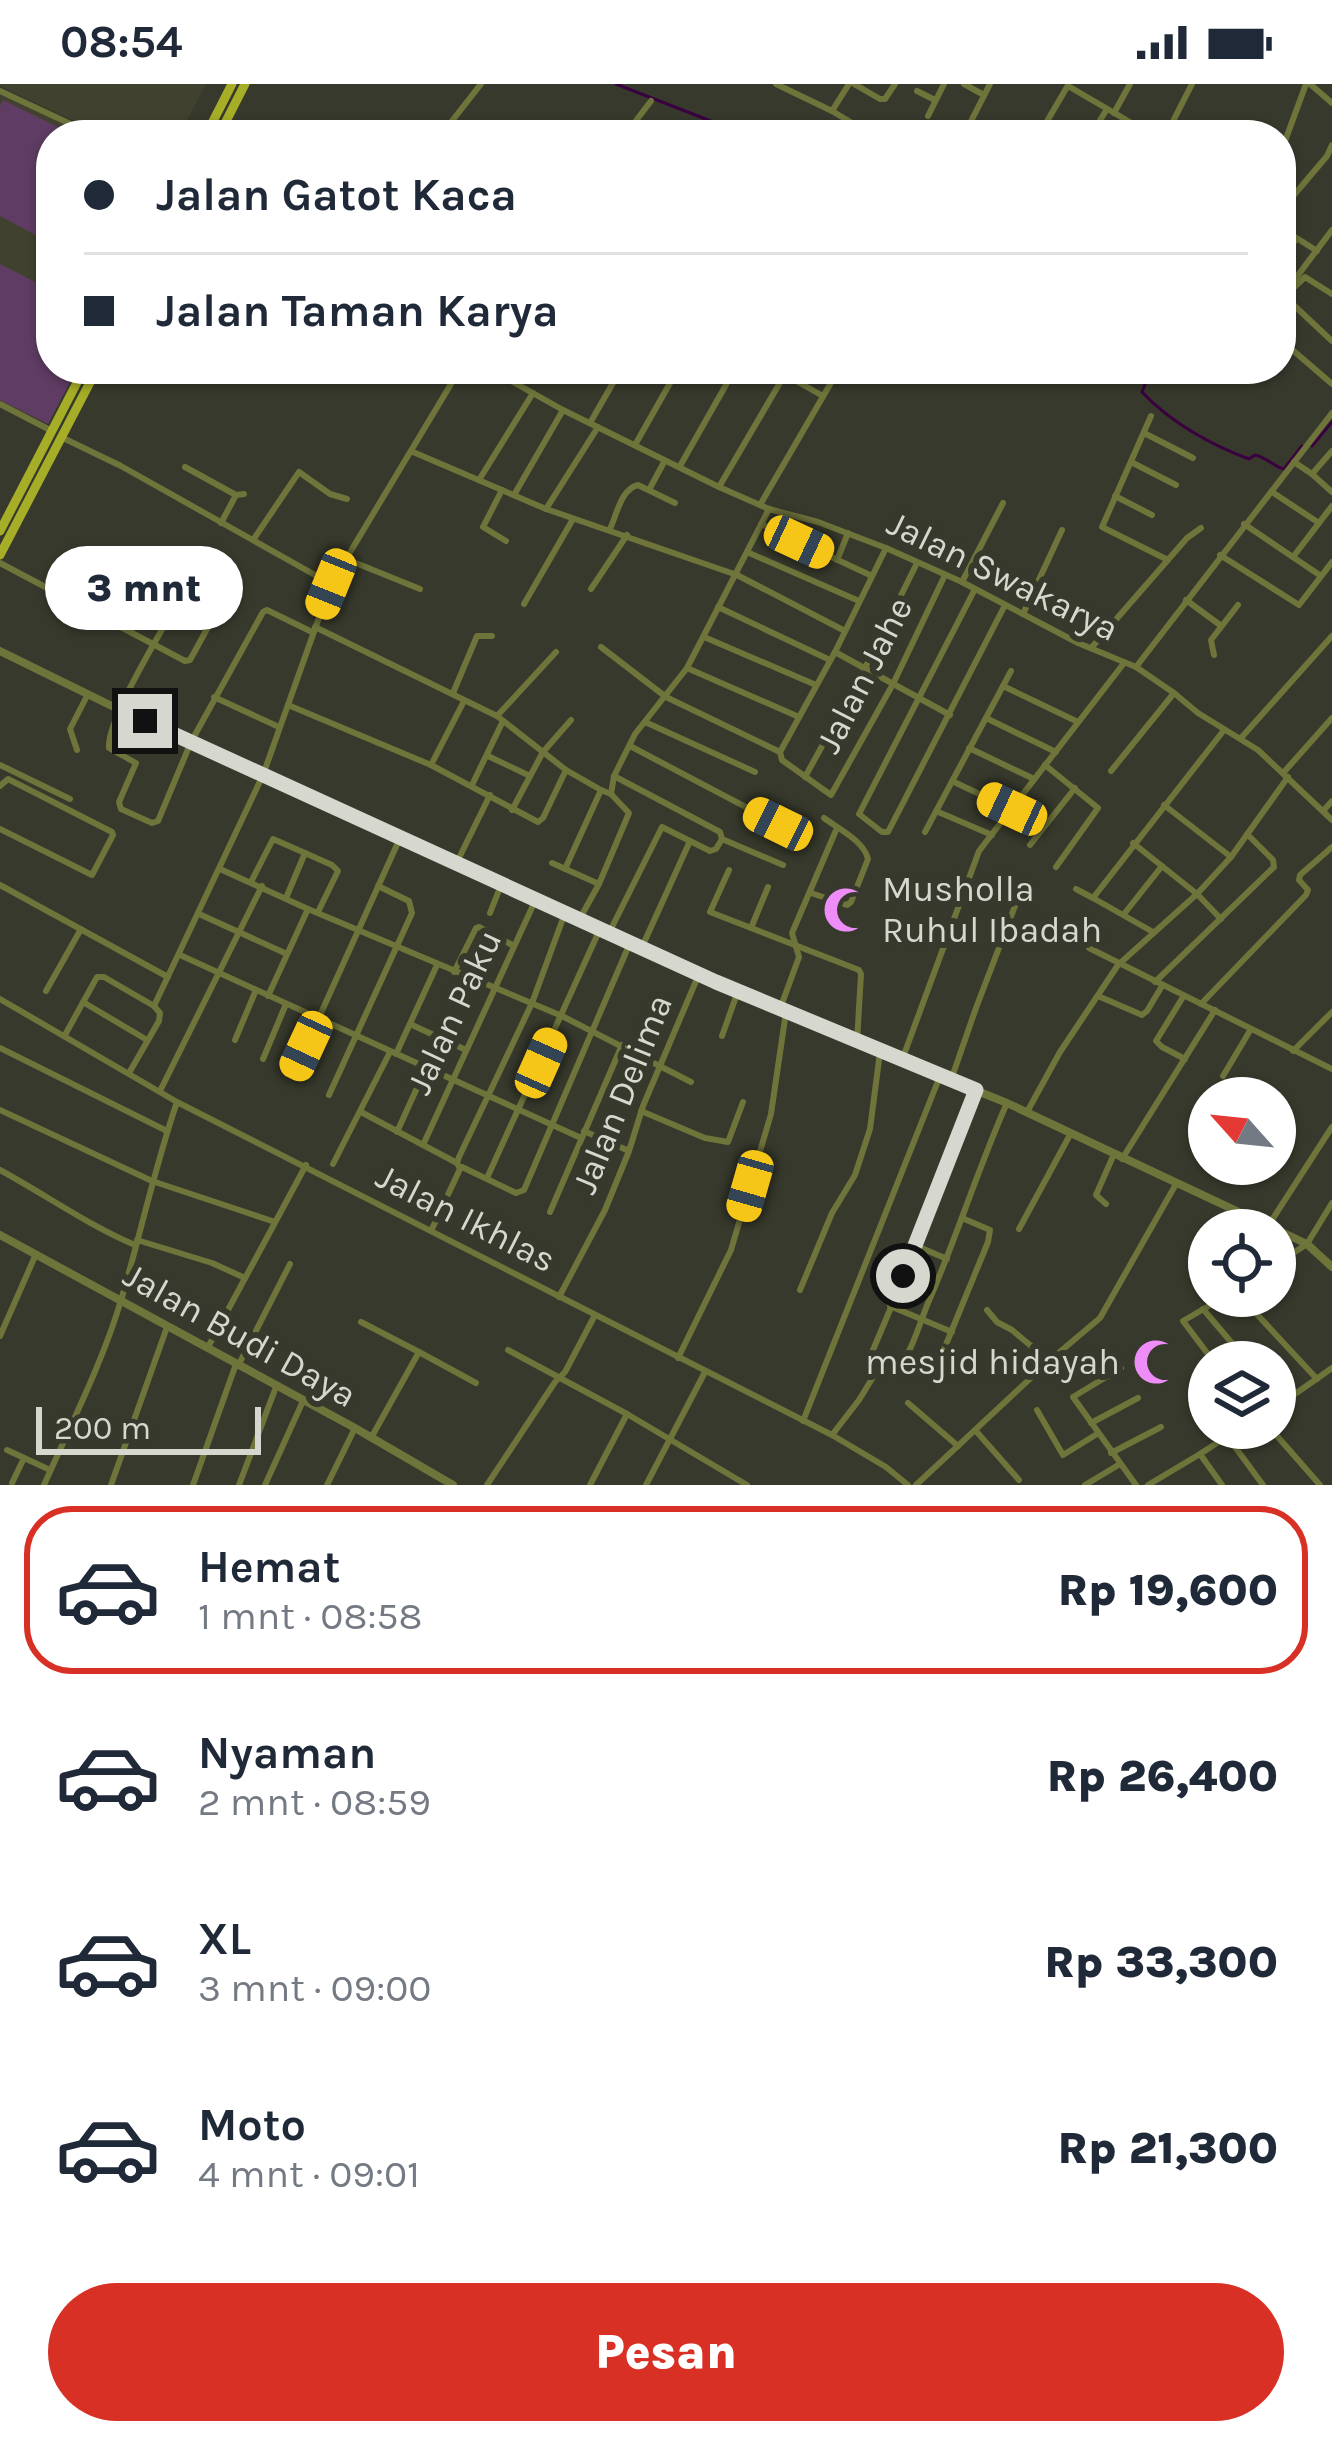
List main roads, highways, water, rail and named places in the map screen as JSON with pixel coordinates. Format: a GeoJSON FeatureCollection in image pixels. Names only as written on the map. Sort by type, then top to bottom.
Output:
{"type":"FeatureCollection","features":[{"type":"Feature","properties":{"kind":"main road"},"geometry":{"type":"LineString","coordinates":[[214,120],[232,84]]}},
{"type":"Feature","properties":{"kind":"main road"},"geometry":{"type":"LineString","coordinates":[[227,120],[245,84]]}},
{"type":"Feature","properties":{"kind":"main road"},"geometry":{"type":"LineString","coordinates":[[74,401],[79,384]]}},
{"type":"Feature","properties":{"kind":"main road"},"geometry":{"type":"LineString","coordinates":[[0,559],[23,499],[86,384]]}},
{"type":"Feature","properties":{"kind":"main road"},"geometry":{"type":"LineString","coordinates":[[0,531],[23,499]]}},
{"type":"Feature","properties":{"kind":"waterway"},"geometry":{"type":"LineString","coordinates":[[616,84],[708,120]]}},
{"type":"Feature","properties":{"kind":"waterway"},"geometry":{"type":"LineString","coordinates":[[1145,384],[1142,392],[1178,423],[1249,459],[1260,456],[1284,469],[1302,446]]}},
{"type":"Feature","properties":{"kind":"waterway"},"geometry":{"type":"LineString","coordinates":[[1312,446],[1332,422]]}},
{"type":"Feature","properties":{"kind":"place","name":"Musholla Ruhul Ibadah"},"geometry":{"type":"Point","coordinates":[846,910]}},
{"type":"Feature","properties":{"kind":"place","name":"mesjid hidayah"},"geometry":{"type":"Point","coordinates":[1156,1362]}}]}
